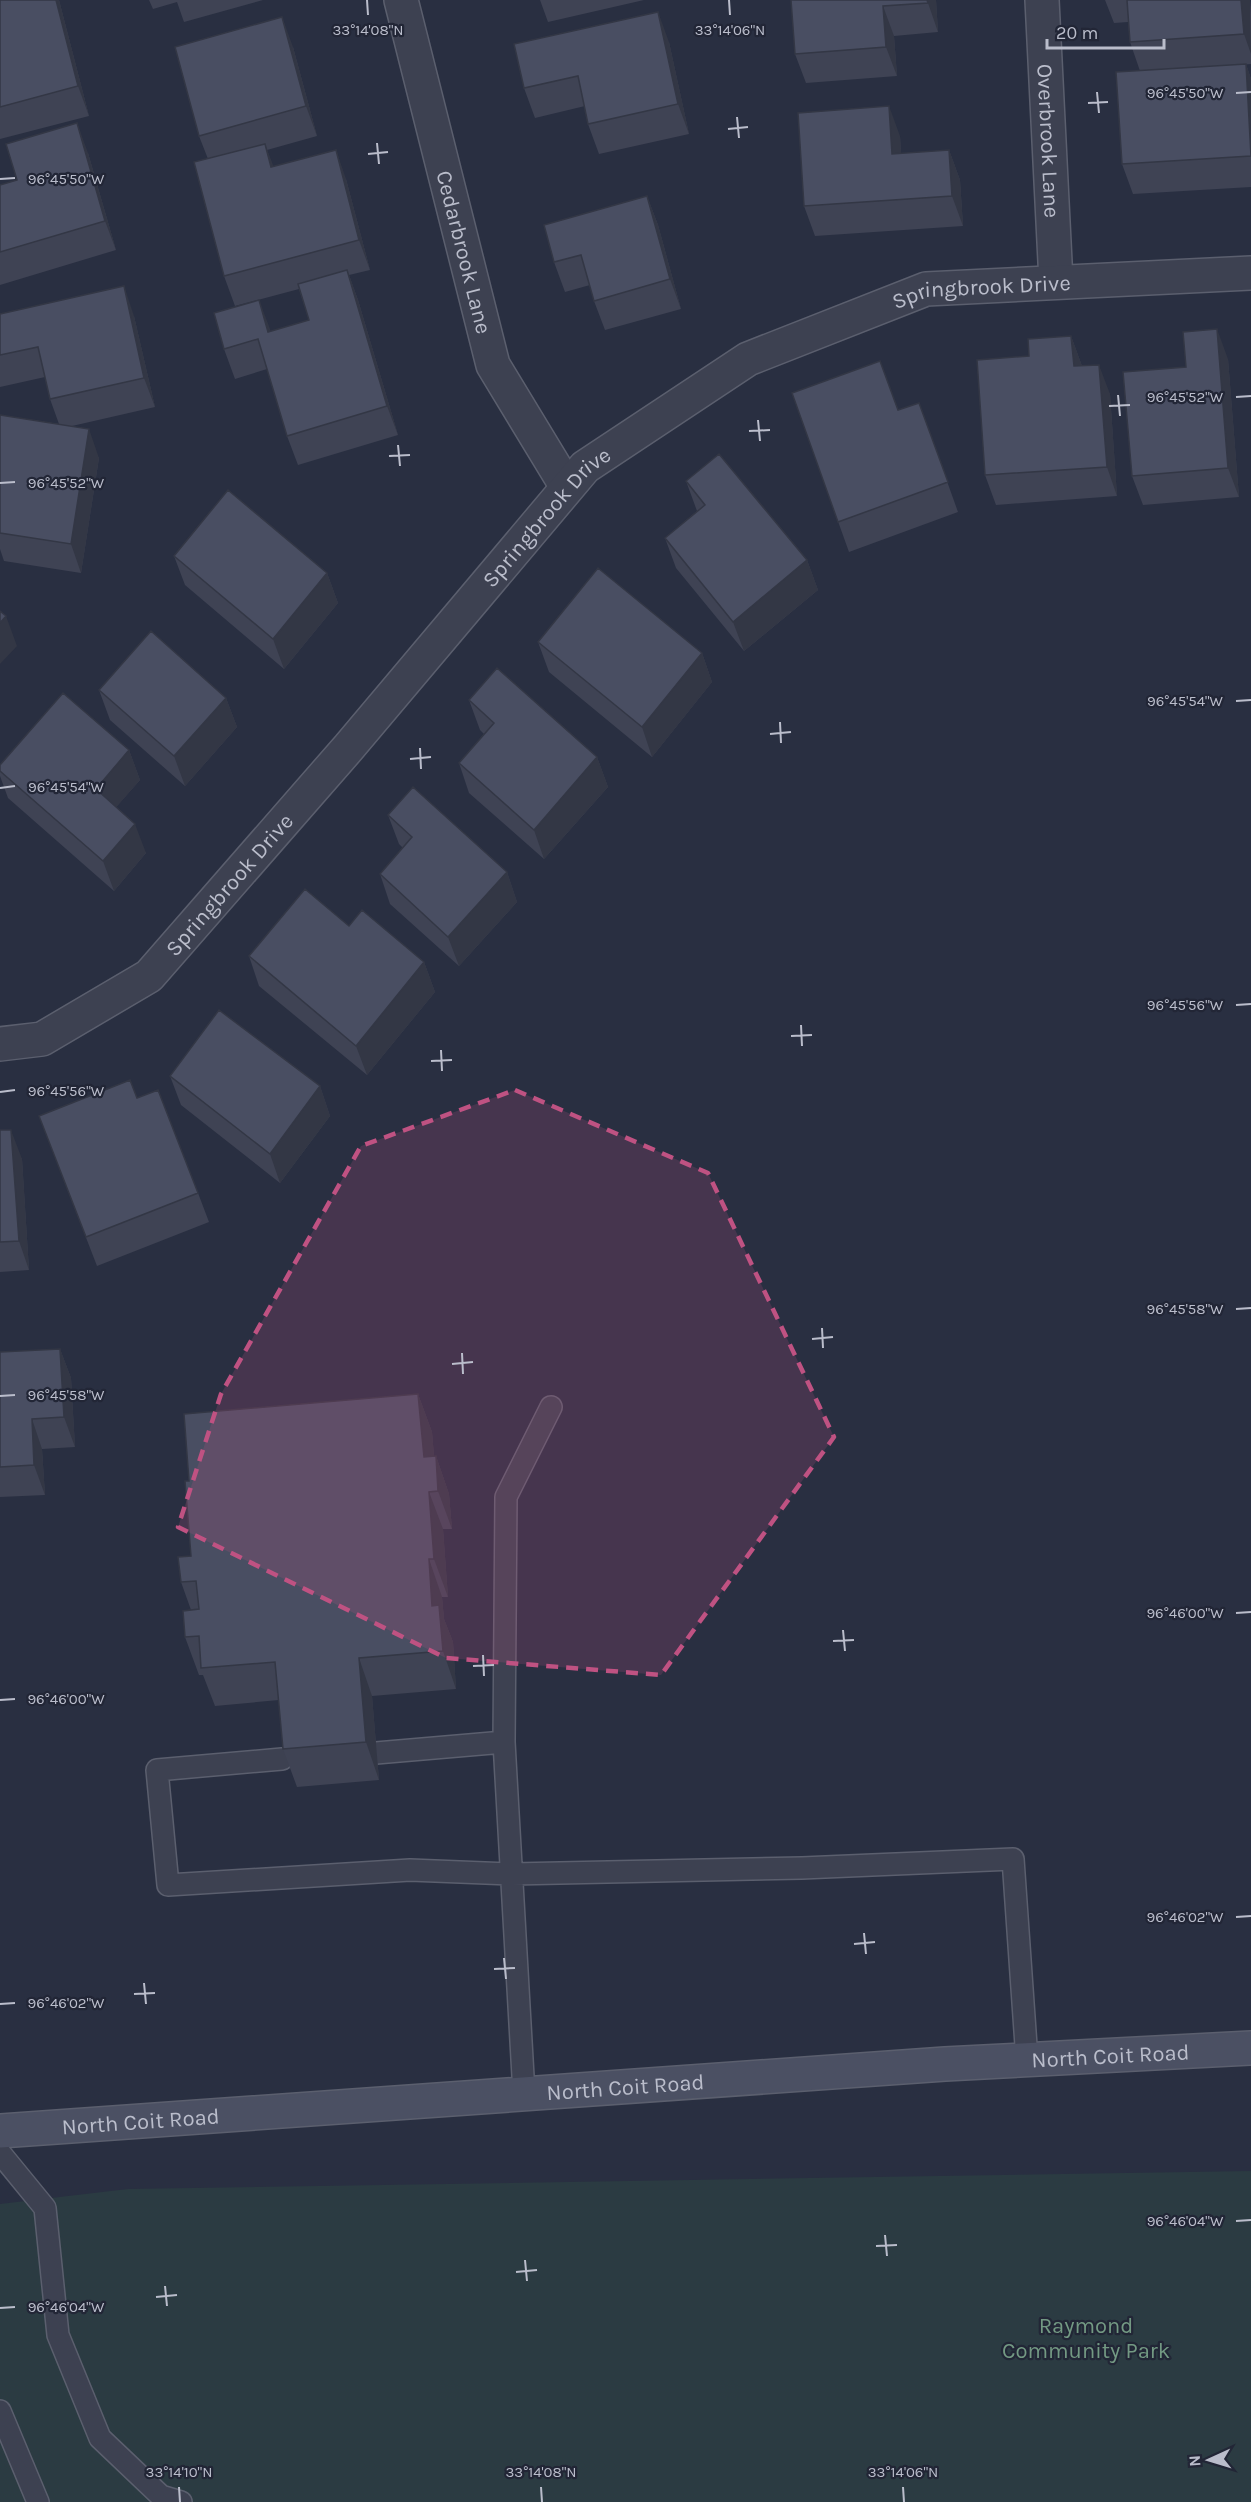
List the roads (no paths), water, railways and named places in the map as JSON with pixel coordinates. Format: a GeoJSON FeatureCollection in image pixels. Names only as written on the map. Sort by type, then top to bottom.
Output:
{"type":"FeatureCollection","features":[{"type":"Feature","properties":{"kind":"main road","name":"North Coit Road"},"geometry":{"type":"LineString","coordinates":[[0,2132],[1027,2060],[1251,2048]]}},
{"type":"Feature","properties":{"kind":"street","name":"Cedarbrook Lane"},"geometry":{"type":"LineString","coordinates":[[401,0],[494,365],[567,487]]}},
{"type":"Feature","properties":{"kind":"street","name":"Overbrook Lane"},"geometry":{"type":"LineString","coordinates":[[1042,0],[1056,282]]}},
{"type":"Feature","properties":{"kind":"street","name":"Springbrook Drive"},"geometry":{"type":"LineString","coordinates":[[0,1044],[42,1039],[149,976],[349,747],[585,467],[748,359],[926,289],[1251,273]]}},
{"type":"Feature","properties":{"kind":"lane"},"geometry":{"type":"LineString","coordinates":[[525,2094],[504,1742],[506,1497],[551,1407]]}},
{"type":"Feature","properties":{"kind":"lane"},"geometry":{"type":"LineString","coordinates":[[376,1753],[504,1742]]}},
{"type":"Feature","properties":{"kind":"lane"},"geometry":{"type":"LineString","coordinates":[[282,1759],[157,1770],[168,1885],[410,1870],[512,1874],[802,1868],[1013,1859],[1027,2060]]}},
{"type":"Feature","properties":{"kind":"lane"},"geometry":{"type":"LineString","coordinates":[[0,2153],[45,2208],[57,2335],[100,2438],[161,2496],[181,2502]]}},
{"type":"Feature","properties":{"kind":"lane"},"geometry":{"type":"LineString","coordinates":[[0,2411],[38,2502]]}},
{"type":"Feature","properties":{"kind":"park label","name":"Raymond Community Park"},"geometry":{"type":"Point","coordinates":[1086,2338]}}]}
